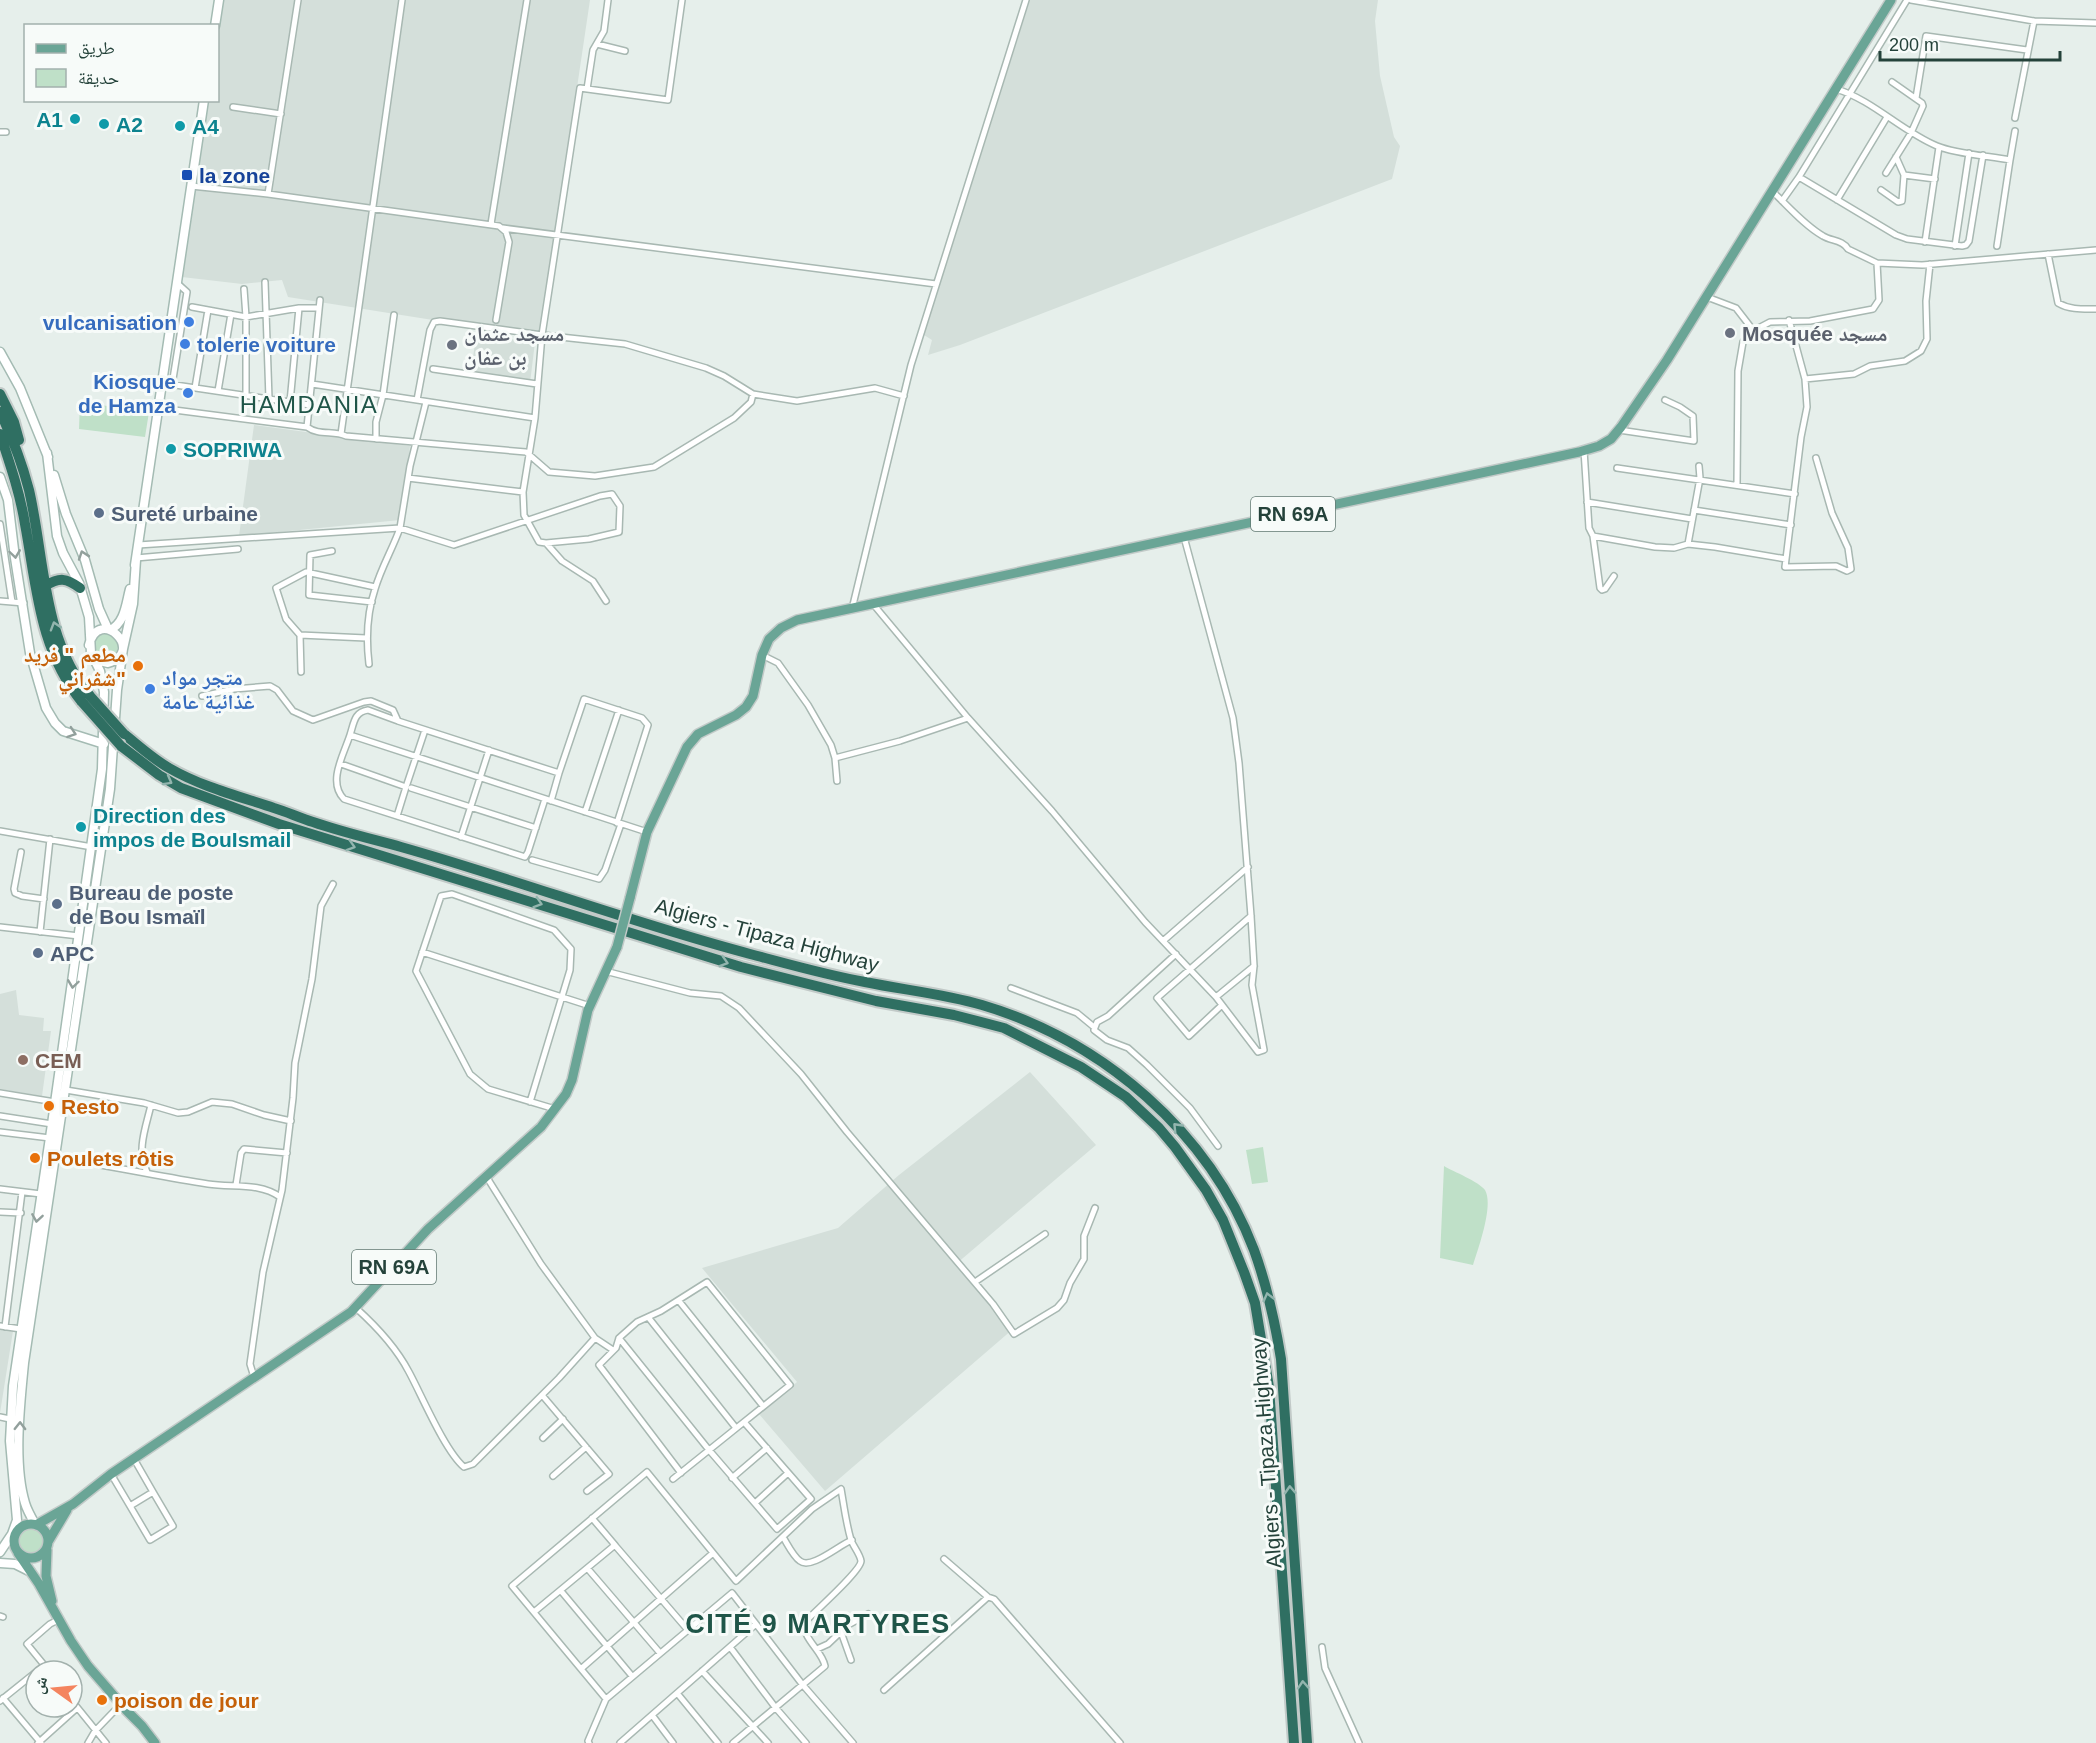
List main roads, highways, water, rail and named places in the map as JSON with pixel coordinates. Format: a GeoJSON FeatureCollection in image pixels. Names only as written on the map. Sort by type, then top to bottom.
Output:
{"type":"FeatureCollection","features":[{"type":"Feature","properties":{"kind":"highway"},"geometry":{"type":"LineString","coordinates":[[0,394],[14,422],[30,476],[34,493],[34,519]]}},
{"type":"Feature","properties":{"kind":"highway","name":"Algiers - Tipaza Highway"},"geometry":{"type":"LineString","coordinates":[[0,412],[19,458],[28,490],[51,615],[66,657],[82,686],[86,699],[121,746],[159,776],[181,788],[269,821],[741,967],[1004,1028],[1081,1067],[1126,1097],[1159,1128],[1206,1190],[1223,1220],[1255,1303],[1269,1387],[1294,1743]]}},
{"type":"Feature","properties":{"kind":"highway","name":"Algiers - Tipaza Highway"},"geometry":{"type":"LineString","coordinates":[[0,434],[26,524],[42,624],[58,664],[74,692],[86,699],[159,762],[201,784],[316,823],[425,854],[743,952],[847,979],[967,1001],[1003,1012],[1079,1047],[1112,1068],[1136,1087],[1183,1133],[1208,1165],[1253,1246],[1274,1316],[1281,1359],[1287,1433],[1307,1743]]}},
{"type":"Feature","properties":{"kind":"highway"},"geometry":{"type":"LineString","coordinates":[[0,446],[10,465]]}},
{"type":"Feature","properties":{"kind":"highway"},"geometry":{"type":"LineString","coordinates":[[45,586],[62,578],[69,579],[80,588]]}},
{"type":"Feature","properties":{"kind":"main road"},"geometry":{"type":"LineString","coordinates":[[215,24],[219,0]]}},
{"type":"Feature","properties":{"kind":"main road","name":"RN 69A"},"geometry":{"type":"LineString","coordinates":[[48,1544],[64,1514],[73,1504],[111,1474],[356,1308],[428,1229],[541,1127],[572,1080],[590,1006],[617,947],[647,832],[687,747],[698,734],[736,715],[746,707],[753,696],[762,655],[769,639],[781,628],[797,620],[1599,446],[1611,439],[1619,430],[1667,360],[1891,0]]}},
{"type":"Feature","properties":{"kind":"main road"},"geometry":{"type":"LineString","coordinates":[[57,1619],[47,1581],[46,1532],[35,1524],[25,1505],[20,1447],[21,1396],[110,789],[116,695],[133,604],[138,544],[204,102]]}},
{"type":"Feature","properties":{"kind":"main road"},"geometry":{"type":"LineString","coordinates":[[0,352],[16,381],[47,453],[66,514],[85,560],[99,609],[109,630],[120,637],[123,649],[119,657],[112,662],[100,662],[93,657]]}},
{"type":"Feature","properties":{"kind":"main road"},"geometry":{"type":"LineString","coordinates":[[47,453],[57,536],[80,588],[89,617],[89,645],[102,679],[104,744],[80,936],[21,1329],[10,1419],[17,1520],[14,1544],[57,1619],[88,1666],[155,1743]]}},
{"type":"Feature","properties":{"kind":"main road"},"geometry":{"type":"LineString","coordinates":[[0,477],[8,500],[30,653],[42,697],[59,728],[70,734],[104,744]]}},
{"type":"Feature","properties":{"kind":"main road"},"geometry":{"type":"LineString","coordinates":[[89,645],[94,634],[100,630],[116,627],[123,618],[136,559]]}},
{"type":"Feature","properties":{"kind":"main road","name":"RN 69A"},"geometry":{"type":"LineString","coordinates":[[35,1524],[73,1504]]}},
{"type":"Feature","properties":{"kind":"main road"},"geometry":{"type":"LineString","coordinates":[[3,1548],[17,1520]]}},
{"type":"Feature","properties":{"kind":"main road"},"geometry":{"type":"LineString","coordinates":[[3,1548],[21,1527],[35,1524]]}},
{"type":"Feature","properties":{"kind":"main road"},"geometry":{"type":"LineString","coordinates":[[11,1563],[22,1557],[41,1555],[48,1544]]}},
{"type":"Feature","properties":{"kind":"main road"},"geometry":{"type":"LineString","coordinates":[[0,1563],[11,1563],[31,1572]]}},
{"type":"Feature","properties":{"kind":"place","name":"A1"},"geometry":{"type":"Point","coordinates":[75,119]}},
{"type":"Feature","properties":{"kind":"place","name":"A2"},"geometry":{"type":"Point","coordinates":[104,124]}},
{"type":"Feature","properties":{"kind":"place","name":"A4"},"geometry":{"type":"Point","coordinates":[180,126]}},
{"type":"Feature","properties":{"kind":"place","name":"la zone"},"geometry":{"type":"Point","coordinates":[187,175]}},
{"type":"Feature","properties":{"kind":"place","name":"vulcanisation"},"geometry":{"type":"Point","coordinates":[189,322]}},
{"type":"Feature","properties":{"kind":"place","name":"Mosquée مسجد"},"geometry":{"type":"Point","coordinates":[1730,333]}},
{"type":"Feature","properties":{"kind":"place","name":"tolerie voiture"},"geometry":{"type":"Point","coordinates":[185,344]}},
{"type":"Feature","properties":{"kind":"place","name":"مسجد عثمان بن عفان"},"geometry":{"type":"Point","coordinates":[452,345]}},
{"type":"Feature","properties":{"kind":"place","name":"Kiosque de Hamza"},"geometry":{"type":"Point","coordinates":[188,393]}},
{"type":"Feature","properties":{"kind":"place","name":"SOPRIWA"},"geometry":{"type":"Point","coordinates":[171,449]}},
{"type":"Feature","properties":{"kind":"place","name":"Sureté urbaine"},"geometry":{"type":"Point","coordinates":[99,513]}},
{"type":"Feature","properties":{"kind":"place","name":"مطعم \" فريد شڨراني\""},"geometry":{"type":"Point","coordinates":[138,666]}},
{"type":"Feature","properties":{"kind":"place","name":"متجر مواد غذائية عامة"},"geometry":{"type":"Point","coordinates":[150,689]}},
{"type":"Feature","properties":{"kind":"place","name":"Direction des impos de BouIsmail"},"geometry":{"type":"Point","coordinates":[81,827]}},
{"type":"Feature","properties":{"kind":"place","name":"Bureau de poste de Bou Ismaïl"},"geometry":{"type":"Point","coordinates":[57,904]}},
{"type":"Feature","properties":{"kind":"place","name":"APC"},"geometry":{"type":"Point","coordinates":[38,953]}},
{"type":"Feature","properties":{"kind":"place","name":"CEM"},"geometry":{"type":"Point","coordinates":[23,1060]}},
{"type":"Feature","properties":{"kind":"place","name":"Resto"},"geometry":{"type":"Point","coordinates":[49,1106]}},
{"type":"Feature","properties":{"kind":"place","name":"Poulets rôtis"},"geometry":{"type":"Point","coordinates":[35,1158]}},
{"type":"Feature","properties":{"kind":"place","name":"poison de jour"},"geometry":{"type":"Point","coordinates":[102,1700]}},
{"type":"Feature","properties":{"kind":"district","name":"HAMDANIA"},"geometry":{"type":"Point","coordinates":[309,404]}},
{"type":"Feature","properties":{"kind":"district","name":"CITÉ 9 MARTYRES"},"geometry":{"type":"Point","coordinates":[818,1624]}}]}
